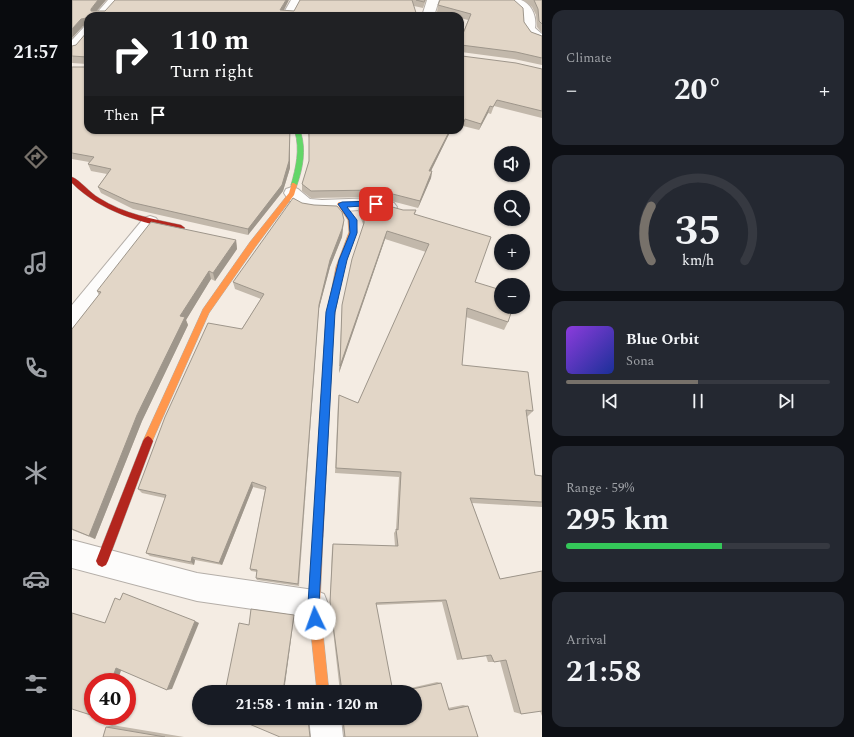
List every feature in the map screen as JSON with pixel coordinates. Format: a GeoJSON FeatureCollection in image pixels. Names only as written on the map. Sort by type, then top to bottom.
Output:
{"type":"FeatureCollection","features":[{"type":"Feature","properties":{"kind":"street"},"geometry":{"type":"LineString","coordinates":[[104,12],[114,0]]}},
{"type":"Feature","properties":{"kind":"street"},"geometry":{"type":"LineString","coordinates":[[290,12],[297,0]]}},
{"type":"Feature","properties":{"kind":"street"},"geometry":{"type":"LineString","coordinates":[[429,12],[433,0]]}},
{"type":"Feature","properties":{"kind":"street"},"geometry":{"type":"LineString","coordinates":[[513,0],[527,10],[530,23],[529,28],[534,35],[542,39]]}},
{"type":"Feature","properties":{"kind":"street"},"geometry":{"type":"LineString","coordinates":[[72,48],[84,34]]}},
{"type":"Feature","properties":{"kind":"street"},"geometry":{"type":"LineString","coordinates":[[102,561],[155,422],[206,311],[249,244],[292,193],[299,168],[300,138],[299,134]]}},
{"type":"Feature","properties":{"kind":"street"},"geometry":{"type":"LineString","coordinates":[[72,179],[80,190],[114,211],[150,222],[187,230]]}},
{"type":"Feature","properties":{"kind":"street"},"geometry":{"type":"LineString","coordinates":[[292,193],[305,204],[322,206],[342,204],[376,204],[404,211]]}},
{"type":"Feature","properties":{"kind":"street"},"geometry":{"type":"LineString","coordinates":[[322,685],[314,604],[330,312],[343,260],[353,233],[353,220],[342,204]]}},
{"type":"Feature","properties":{"kind":"street"},"geometry":{"type":"LineString","coordinates":[[72,320],[150,222]]}},
{"type":"Feature","properties":{"kind":"street"},"geometry":{"type":"LineString","coordinates":[[72,554],[197,587],[314,604]]}},
{"type":"Feature","properties":{"kind":"street"},"geometry":{"type":"LineString","coordinates":[[326,725],[327,737]]}},
{"type":"Feature","properties":{"kind":"building"},"geometry":{"type":"Polygon","coordinates":[[[72,0],[98,0],[91,11],[105,11],[115,0],[286,0],[280,10],[294,11],[300,0],[412,0],[416,12],[84,12],[84,18],[81,19],[72,29],[72,0]]]}},
{"type":"Feature","properties":{"kind":"building"},"geometry":{"type":"Polygon","coordinates":[[[440,0],[514,0],[523,8],[524,22],[531,32],[542,36],[542,58],[516,52],[464,45],[464,31],[471,14],[438,5],[440,0]]]}},
{"type":"Feature","properties":{"kind":"building"},"geometry":{"type":"Polygon","coordinates":[[[534,0],[542,0],[542,24],[539,21],[538,9],[534,0]]]}},
{"type":"Feature","properties":{"kind":"building"},"geometry":{"type":"Polygon","coordinates":[[[84,36],[84,57],[72,56],[72,46],[76,45],[84,36]]]}},
{"type":"Feature","properties":{"kind":"building"},"geometry":{"type":"Polygon","coordinates":[[[464,56],[516,63],[542,69],[542,111],[497,100],[493,107],[490,106],[481,124],[465,119],[464,122],[464,56]]]}},
{"type":"Feature","properties":{"kind":"building"},"geometry":{"type":"Polygon","coordinates":[[[72,67],[84,67],[84,134],[290,134],[289,161],[282,185],[248,229],[130,202],[98,187],[111,169],[88,164],[94,157],[72,153],[72,67]]]}},
{"type":"Feature","properties":{"kind":"building"},"geometry":{"type":"Polygon","coordinates":[[[309,134],[448,134],[429,171],[432,171],[420,201],[377,190],[311,191],[302,184],[309,161],[309,134]]]}},
{"type":"Feature","properties":{"kind":"building"},"geometry":{"type":"Polygon","coordinates":[[[293,198],[302,203],[337,206],[342,212],[344,220],[330,260],[319,305],[298,584],[256,578],[257,570],[250,569],[266,487],[252,482],[219,563],[192,557],[191,562],[146,553],[166,495],[138,489],[165,417],[208,323],[242,329],[264,294],[233,282],[293,198]]]}},
{"type":"Feature","properties":{"kind":"building"},"geometry":{"type":"Polygon","coordinates":[[[359,203],[378,203],[403,210],[416,210],[414,214],[491,237],[475,282],[494,288],[494,314],[511,314],[508,322],[467,308],[462,365],[528,372],[533,411],[526,410],[535,475],[542,476],[542,502],[470,498],[500,579],[542,571],[542,711],[521,714],[506,660],[494,662],[491,655],[462,659],[446,600],[376,603],[392,685],[341,685],[330,602],[333,544],[398,546],[396,529],[398,530],[401,472],[336,468],[339,395],[358,403],[429,244],[387,231],[340,366],[342,305],[352,259],[364,223],[364,215],[359,203]]]}},
{"type":"Feature","properties":{"kind":"building"},"geometry":{"type":"Polygon","coordinates":[[[151,222],[236,240],[213,273],[209,271],[180,316],[185,317],[137,415],[89,536],[72,529],[72,329],[101,292],[97,291],[151,222]]]}},
{"type":"Feature","properties":{"kind":"building"},"geometry":{"type":"Polygon","coordinates":[[[123,593],[195,621],[167,690],[136,677],[136,673],[128,673],[116,668],[114,673],[84,673],[84,713],[72,709],[72,613],[105,623],[115,598],[120,600],[123,593]]]}},
{"type":"Feature","properties":{"kind":"building"},"geometry":{"type":"Polygon","coordinates":[[[251,609],[294,615],[284,685],[226,685],[239,623],[249,625],[251,609]]]}},
{"type":"Feature","properties":{"kind":"building"},"geometry":{"type":"Polygon","coordinates":[[[441,683],[449,710],[468,706],[478,737],[345,737],[344,725],[422,725],[422,687],[441,683]]]}},
{"type":"Feature","properties":{"kind":"building"},"geometry":{"type":"Polygon","coordinates":[[[252,725],[309,725],[310,737],[280,737],[252,725]]]}},
{"type":"Feature","properties":{"kind":"building"},"geometry":{"type":"Polygon","coordinates":[[[106,727],[165,737],[103,737],[106,727]]]}},
{"type":"Feature","properties":{"kind":"traffic: fast"},"geometry":{"type":"LineString","coordinates":[[294,185],[298,172],[301,152],[299,134]]}},
{"type":"Feature","properties":{"kind":"traffic: slow"},"geometry":{"type":"LineString","coordinates":[[148,441],[206,311],[253,244],[292,193],[294,185]]}},
{"type":"Feature","properties":{"kind":"traffic: slow"},"geometry":{"type":"LineString","coordinates":[[330,318],[340,267],[353,232],[352,220],[341,204]]}},
{"type":"Feature","properties":{"kind":"traffic: slow"},"geometry":{"type":"LineString","coordinates":[[318,536],[314,604],[322,685]]}},
{"type":"Feature","properties":{"kind":"traffic: jam"},"geometry":{"type":"LineString","coordinates":[[72,179],[83,190],[108,207],[136,217],[181,228]]}},
{"type":"Feature","properties":{"kind":"traffic: jam"},"geometry":{"type":"LineString","coordinates":[[318,536],[330,318]]}},
{"type":"Feature","properties":{"kind":"traffic: jam"},"geometry":{"type":"LineString","coordinates":[[102,561],[148,441]]}},
{"type":"Feature","properties":{"kind":"route"},"geometry":{"type":"LineString","coordinates":[[315,619],[314,604],[330,312],[336,285],[353,233],[354,225],[353,220],[342,204],[376,204]]}}]}
